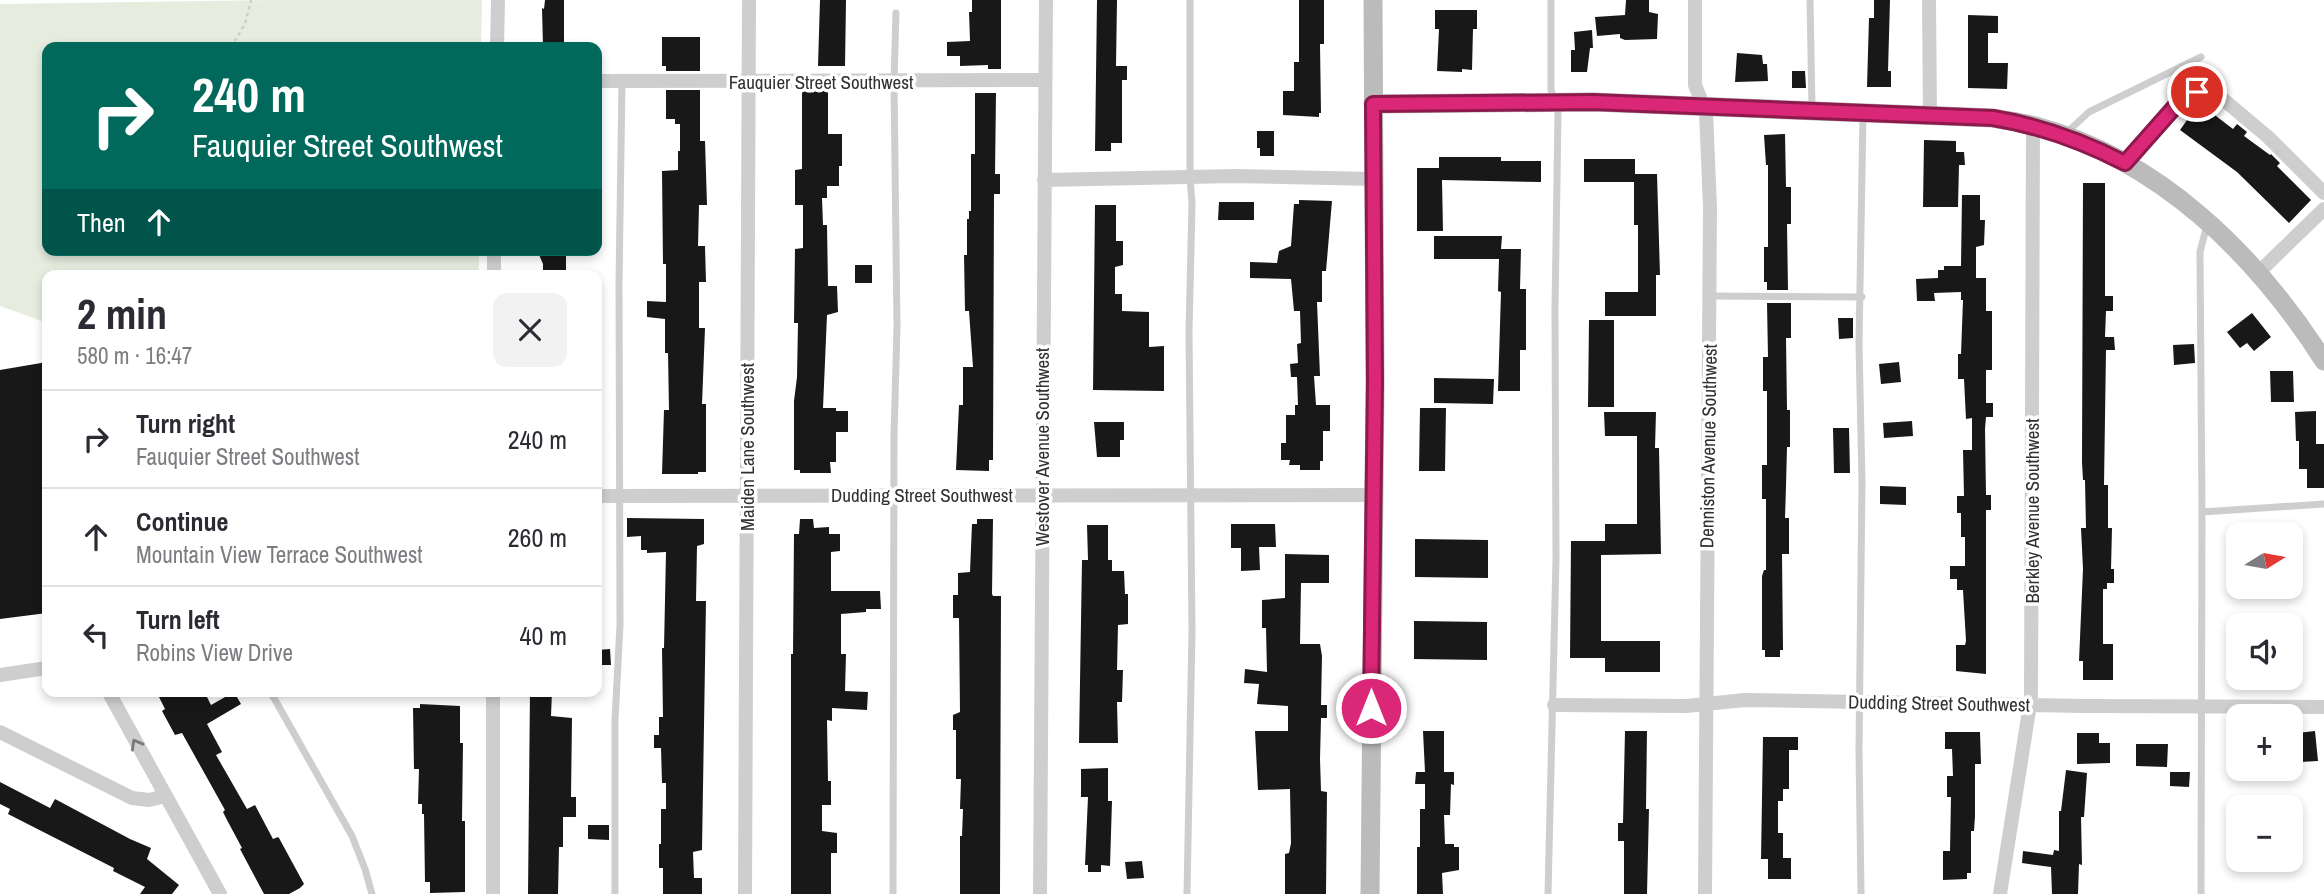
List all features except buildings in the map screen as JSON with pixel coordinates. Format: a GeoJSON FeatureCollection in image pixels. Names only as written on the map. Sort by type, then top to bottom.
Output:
{"type":"FeatureCollection","features":[{"type":"Feature","properties":{"kind":"street"},"geometry":{"type":"LineString","coordinates":[[497,42],[498,0]]}},
{"type":"Feature","properties":{"kind":"street","name":"Maiden Lane Southwest"},"geometry":{"type":"LineString","coordinates":[[745,894],[749,0]]}},
{"type":"Feature","properties":{"kind":"street","name":"Westover Avenue Southwest"},"geometry":{"type":"LineString","coordinates":[[1040,894],[1046,0]]}},
{"type":"Feature","properties":{"kind":"street"},"geometry":{"type":"LineString","coordinates":[[1370,894],[1375,381],[1373,0]]}},
{"type":"Feature","properties":{"kind":"street","name":"Denniston Avenue Southwest"},"geometry":{"type":"LineString","coordinates":[[1695,0],[1695,85],[1704,107],[1708,129],[1710,207],[1705,894]]}},
{"type":"Feature","properties":{"kind":"street"},"geometry":{"type":"LineString","coordinates":[[1929,0],[1930,116]]}},
{"type":"Feature","properties":{"kind":"street","name":"Fauquier Street Southwest"},"geometry":{"type":"LineString","coordinates":[[602,81],[748,83],[1045,80]]}},
{"type":"Feature","properties":{"kind":"street"},"geometry":{"type":"LineString","coordinates":[[2125,163],[2186,96],[2209,92],[2218,95],[2268,137],[2324,193]]}},
{"type":"Feature","properties":{"kind":"street"},"geometry":{"type":"LineString","coordinates":[[1373,104],[1555,103],[1704,107],[1993,118],[2033,125],[2064,135],[2125,163],[2208,221],[2258,273],[2308,336],[2324,361]]}},
{"type":"Feature","properties":{"kind":"street","name":"Berkley Avenue Southwest"},"geometry":{"type":"LineString","coordinates":[[2000,894],[2030,704],[2033,125]]}},
{"type":"Feature","properties":{"kind":"street"},"geometry":{"type":"LineString","coordinates":[[1044,180],[1190,177],[1374,179]]}},
{"type":"Feature","properties":{"kind":"street"},"geometry":{"type":"LineString","coordinates":[[2258,273],[2324,209]]}},
{"type":"Feature","properties":{"kind":"street","name":"Dudding Street Southwest"},"geometry":{"type":"LineString","coordinates":[[602,496],[1372,495]]}},
{"type":"Feature","properties":{"kind":"street"},"geometry":{"type":"LineString","coordinates":[[0,675],[42,669]]}},
{"type":"Feature","properties":{"kind":"street"},"geometry":{"type":"LineString","coordinates":[[111,697],[220,894]]}},
{"type":"Feature","properties":{"kind":"street"},"geometry":{"type":"LineString","coordinates":[[493,697],[493,894]]}},
{"type":"Feature","properties":{"kind":"street","name":"Dudding Street Southwest"},"geometry":{"type":"LineString","coordinates":[[1554,705],[1686,706],[1745,700],[2324,707]]}},
{"type":"Feature","properties":{"kind":"street"},"geometry":{"type":"LineString","coordinates":[[0,732],[132,798],[149,800],[165,796]]}},
{"type":"Feature","properties":{"kind":"lane"},"geometry":{"type":"LineString","coordinates":[[1187,894],[1192,631],[1190,0]]}},
{"type":"Feature","properties":{"kind":"lane"},"geometry":{"type":"LineString","coordinates":[[1548,894],[1554,705],[1558,113],[1551,90],[1551,0]]}},
{"type":"Feature","properties":{"kind":"lane"},"geometry":{"type":"LineString","coordinates":[[1810,0],[1812,111]]}},
{"type":"Feature","properties":{"kind":"lane"},"geometry":{"type":"LineString","coordinates":[[893,894],[896,13]]}},
{"type":"Feature","properties":{"kind":"lane"},"geometry":{"type":"LineString","coordinates":[[2064,135],[2089,112],[2201,57]]}},
{"type":"Feature","properties":{"kind":"lane"},"geometry":{"type":"LineString","coordinates":[[615,894],[615,720],[620,625],[619,285],[622,82]]}},
{"type":"Feature","properties":{"kind":"lane"},"geometry":{"type":"LineString","coordinates":[[1861,894],[1862,482],[1859,344],[1863,113]]}},
{"type":"Feature","properties":{"kind":"lane"},"geometry":{"type":"LineString","coordinates":[[2201,894],[2200,252],[2208,221]]}},
{"type":"Feature","properties":{"kind":"lane"},"geometry":{"type":"LineString","coordinates":[[1709,296],[1861,297]]}},
{"type":"Feature","properties":{"kind":"lane"},"geometry":{"type":"LineString","coordinates":[[2202,512],[2324,504]]}},
{"type":"Feature","properties":{"kind":"lane"},"geometry":{"type":"LineString","coordinates":[[273,697],[352,836],[372,894]]}},
{"type":"Feature","properties":{"kind":"path"},"geometry":{"type":"LineString","coordinates":[[234,42],[245,24],[251,0]]}},
{"type":"Feature","properties":{"kind":"shaded area"},"geometry":{"type":"Polygon","coordinates":[[[482,0],[481,42],[42,42],[42,256],[479,256],[479,270],[42,270],[42,321],[0,306],[0,4],[482,0]]]}},
{"type":"Feature","properties":{"kind":"route"},"geometry":{"type":"LineString","coordinates":[[1371,708],[1375,381],[1373,104],[1593,102],[1993,118],[2033,125],[2064,135],[2125,163],[2179,102],[2197,92]]}}]}
